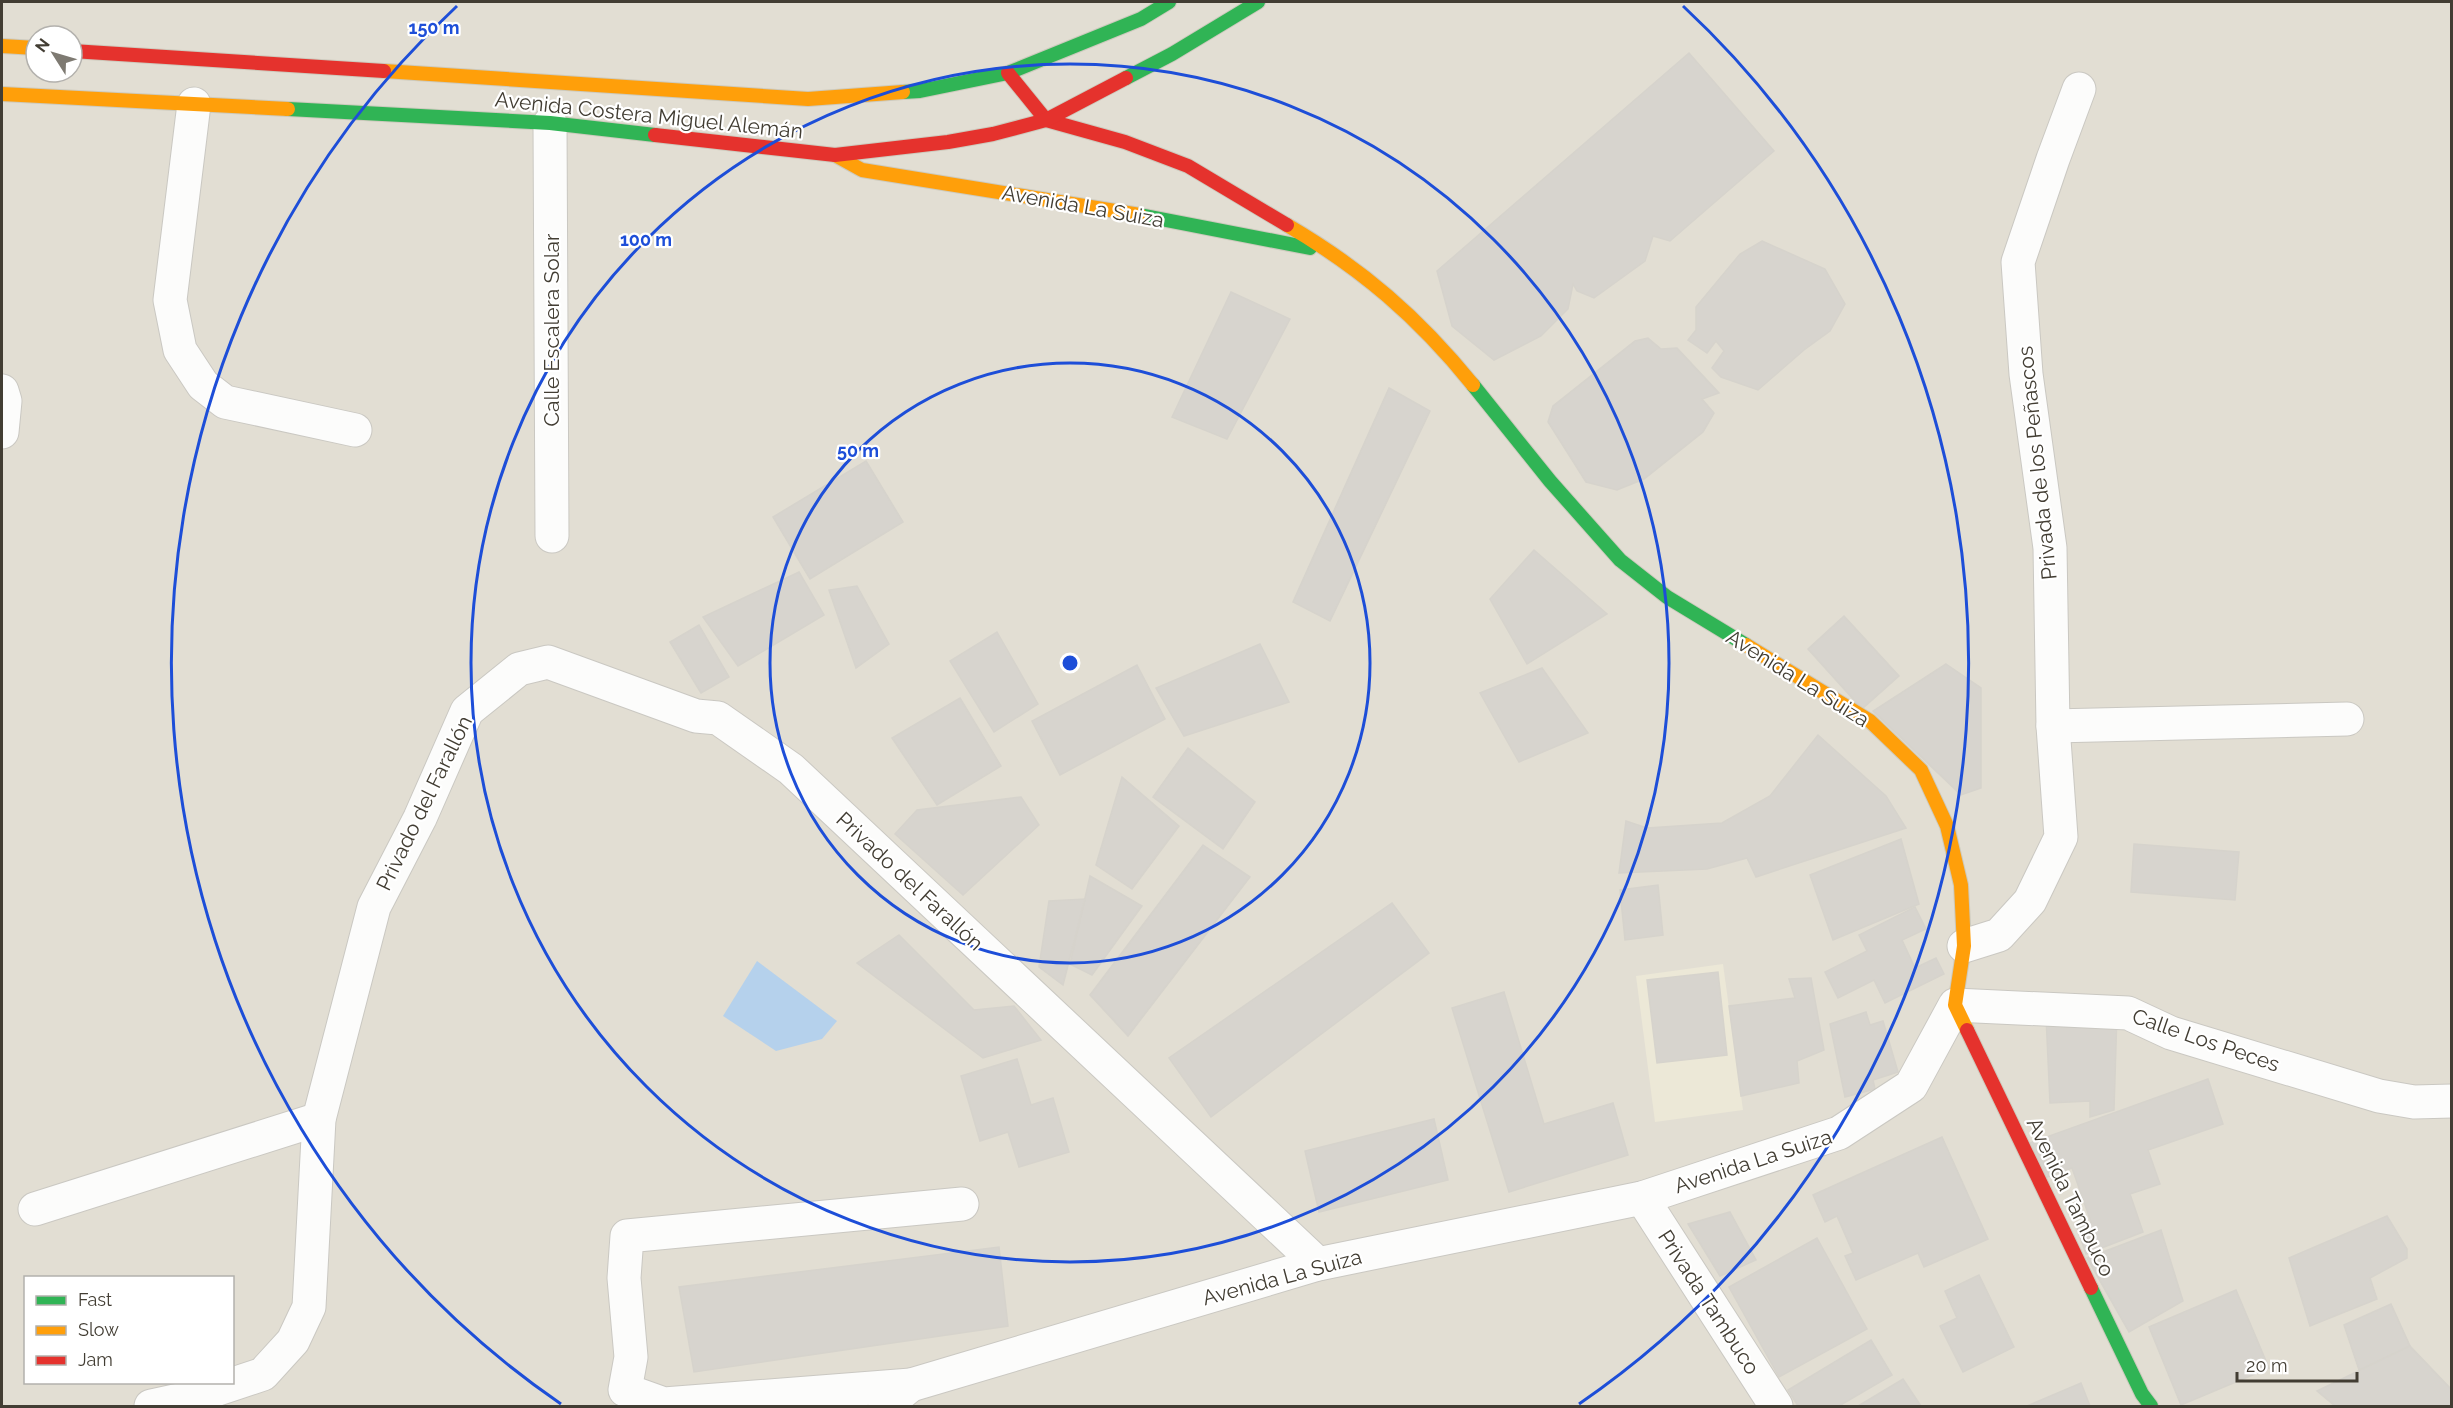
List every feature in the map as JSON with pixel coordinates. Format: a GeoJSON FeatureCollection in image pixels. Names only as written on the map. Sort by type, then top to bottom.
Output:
{"type":"FeatureCollection","features":[{"type":"Feature","properties":{"kind":"main road","name":"Avenida Costera Miguel Alemán"},"geometry":{"type":"LineString","coordinates":[[84,52],[808,99],[920,91],[1008,73],[1141,19],[1169,2]]}},
{"type":"Feature","properties":{"kind":"main road","name":"Avenida Costera Miguel Alemán"},"geometry":{"type":"LineString","coordinates":[[2,94],[550,123],[835,155],[948,142],[993,134],[1046,120],[1172,54],[1258,2]]}},
{"type":"Feature","properties":{"kind":"main road"},"geometry":{"type":"LineString","coordinates":[[2,46],[24,47]]}},
{"type":"Feature","properties":{"kind":"main road"},"geometry":{"type":"LineString","coordinates":[[1008,73],[1046,120]]}},
{"type":"Feature","properties":{"kind":"main road","name":"Avenida La Suiza"},"geometry":{"type":"LineString","coordinates":[[1046,120],[1125,142],[1188,166],[1333,252],[1404,307],[1457,365],[1550,481],[1620,560],[1667,597],[1870,721],[1921,770],[1947,826],[1961,885],[1964,946],[1955,1005]]}},
{"type":"Feature","properties":{"kind":"main road","name":"Avenida La Suiza"},"geometry":{"type":"LineString","coordinates":[[835,155],[862,170],[1091,206],[1333,252]]}},
{"type":"Feature","properties":{"kind":"main road","name":"Avenida Tambuco"},"geometry":{"type":"LineString","coordinates":[[1955,1005],[2142,1394],[2151,1407]]}},
{"type":"Feature","properties":{"kind":"street","name":"Privada de los Peñascos"},"geometry":{"type":"LineString","coordinates":[[1964,946],[1999,935],[2030,902],[2061,837],[2053,726],[2050,548],[2026,374],[2018,262],[2079,89]]}},
{"type":"Feature","properties":{"kind":"street"},"geometry":{"type":"LineString","coordinates":[[194,104],[170,300],[180,350],[203,385],[225,402],[355,430]]}},
{"type":"Feature","properties":{"kind":"street","name":"Calle Escalera Solar"},"geometry":{"type":"LineString","coordinates":[[550,123],[552,536]]}},
{"type":"Feature","properties":{"kind":"street"},"geometry":{"type":"LineString","coordinates":[[2,391],[5,401],[2,432]]}},
{"type":"Feature","properties":{"kind":"street","name":"Privado del Farallón"},"geometry":{"type":"LineString","coordinates":[[234,1384],[263,1374],[293,1341],[309,1307],[319,1119],[374,907],[420,818],[467,711],[519,669],[548,663],[696,716],[718,718],[791,769],[1318,1264]]}},
{"type":"Feature","properties":{"kind":"street"},"geometry":{"type":"LineString","coordinates":[[2053,726],[2347,719]]}},
{"type":"Feature","properties":{"kind":"street","name":"Calle Los Peces"},"geometry":{"type":"LineString","coordinates":[[1955,1005],[2128,1013],[2171,1033],[2379,1096],[2414,1102],[2451,1101]]}},
{"type":"Feature","properties":{"kind":"street","name":"Avenida La Suiza"},"geometry":{"type":"LineString","coordinates":[[885,1407],[911,1385],[1318,1264],[1642,1197],[1839,1133],[1911,1086],[1955,1005]]}},
{"type":"Feature","properties":{"kind":"street"},"geometry":{"type":"LineString","coordinates":[[35,1209],[319,1119]]}},
{"type":"Feature","properties":{"kind":"street","name":"Privada Tambuco"},"geometry":{"type":"LineString","coordinates":[[1642,1197],[1776,1407]]}},
{"type":"Feature","properties":{"kind":"street"},"geometry":{"type":"LineString","coordinates":[[911,1385],[664,1404],[625,1390],[631,1357],[624,1278],[627,1236],[962,1204]]}},
{"type":"Feature","properties":{"kind":"street","name":"Privado del Farallón"},"geometry":{"type":"LineString","coordinates":[[151,1407],[197,1396],[233,1384]]}},
{"type":"Feature","properties":{"kind":"shaded area"},"geometry":{"type":"Polygon","coordinates":[[[2,2],[2451,2],[2451,1406],[2,1406],[2,2]]]}},
{"type":"Feature","properties":{"kind":"shaded area"},"geometry":{"type":"Polygon","coordinates":[[[1723,964],[1743,1110],[1655,1122],[1636,976],[1723,964]]]}},
{"type":"Feature","properties":{"kind":"water"},"geometry":{"type":"Polygon","coordinates":[[[757,961],[837,1021],[822,1039],[776,1051],[723,1016],[757,961]]]}},
{"type":"Feature","properties":{"kind":"building"},"geometry":{"type":"Polygon","coordinates":[[[1689,53],[1774,151],[1670,241],[1653,236],[1645,261],[1594,298],[1577,291],[1573,284],[1568,309],[1541,336],[1494,360],[1452,326],[1437,271],[1689,53]]]}},
{"type":"Feature","properties":{"kind":"building"},"geometry":{"type":"Polygon","coordinates":[[[1762,241],[1825,269],[1845,304],[1830,331],[1758,390],[1721,377],[1712,368],[1724,351],[1716,341],[1707,353],[1688,340],[1696,330],[1696,307],[1740,254],[1762,241]]]}},
{"type":"Feature","properties":{"kind":"building"},"geometry":{"type":"Polygon","coordinates":[[[1231,292],[1290,319],[1227,439],[1172,417],[1231,292]]]}},
{"type":"Feature","properties":{"kind":"building"},"geometry":{"type":"Polygon","coordinates":[[[1648,338],[1661,349],[1677,348],[1719,393],[1702,399],[1714,413],[1703,432],[1644,479],[1617,490],[1586,482],[1548,422],[1553,406],[1635,341],[1648,338]]]}},
{"type":"Feature","properties":{"kind":"building"},"geometry":{"type":"Polygon","coordinates":[[[1389,388],[1430,411],[1330,621],[1293,602],[1389,388]]]}},
{"type":"Feature","properties":{"kind":"building"},"geometry":{"type":"Polygon","coordinates":[[[866,461],[903,522],[810,579],[773,517],[866,461]]]}},
{"type":"Feature","properties":{"kind":"building"},"geometry":{"type":"Polygon","coordinates":[[[1534,550],[1607,614],[1527,664],[1490,599],[1534,550]]]}},
{"type":"Feature","properties":{"kind":"building"},"geometry":{"type":"Polygon","coordinates":[[[799,572],[824,615],[738,666],[703,617],[799,572]]]}},
{"type":"Feature","properties":{"kind":"building"},"geometry":{"type":"Polygon","coordinates":[[[857,586],[889,644],[856,668],[829,590],[857,586]]]}},
{"type":"Feature","properties":{"kind":"building"},"geometry":{"type":"Polygon","coordinates":[[[1844,616],[1899,676],[1862,709],[1808,649],[1844,616]]]}},
{"type":"Feature","properties":{"kind":"building"},"geometry":{"type":"Polygon","coordinates":[[[699,625],[729,677],[701,693],[670,642],[699,625]]]}},
{"type":"Feature","properties":{"kind":"building"},"geometry":{"type":"Polygon","coordinates":[[[997,632],[1038,704],[994,732],[950,661],[997,632]]]}},
{"type":"Feature","properties":{"kind":"building"},"geometry":{"type":"Polygon","coordinates":[[[1260,644],[1289,702],[1184,736],[1156,688],[1260,644]]]}},
{"type":"Feature","properties":{"kind":"building"},"geometry":{"type":"Polygon","coordinates":[[[1946,664],[1981,688],[1981,788],[1961,795],[1873,711],[1946,664]]]}},
{"type":"Feature","properties":{"kind":"building"},"geometry":{"type":"Polygon","coordinates":[[[1137,665],[1165,719],[1060,775],[1032,721],[1137,665]]]}},
{"type":"Feature","properties":{"kind":"building"},"geometry":{"type":"Polygon","coordinates":[[[1542,668],[1588,733],[1519,762],[1480,693],[1542,668]]]}},
{"type":"Feature","properties":{"kind":"building"},"geometry":{"type":"Polygon","coordinates":[[[960,698],[1001,766],[937,805],[892,738],[960,698]]]}},
{"type":"Feature","properties":{"kind":"building"},"geometry":{"type":"Polygon","coordinates":[[[1818,735],[1886,796],[1906,828],[1756,877],[1747,858],[1707,869],[1619,873],[1626,821],[1647,828],[1722,823],[1770,796],[1818,735]]]}},
{"type":"Feature","properties":{"kind":"building"},"geometry":{"type":"Polygon","coordinates":[[[1188,748],[1255,802],[1223,849],[1153,797],[1188,748]]]}},
{"type":"Feature","properties":{"kind":"building"},"geometry":{"type":"Polygon","coordinates":[[[1122,777],[1179,826],[1132,889],[1096,865],[1122,777]]]}},
{"type":"Feature","properties":{"kind":"building"},"geometry":{"type":"Polygon","coordinates":[[[1021,797],[1039,825],[963,895],[895,834],[917,810],[1021,797]]]}},
{"type":"Feature","properties":{"kind":"building"},"geometry":{"type":"Polygon","coordinates":[[[1901,839],[1919,904],[1833,940],[1810,875],[1901,839]]]}},
{"type":"Feature","properties":{"kind":"building"},"geometry":{"type":"Polygon","coordinates":[[[2134,844],[2239,852],[2235,900],[2131,892],[2134,844]]]}},
{"type":"Feature","properties":{"kind":"building"},"geometry":{"type":"Polygon","coordinates":[[[1203,845],[1250,877],[1128,1036],[1090,995],[1203,845]]]}},
{"type":"Feature","properties":{"kind":"building"},"geometry":{"type":"Polygon","coordinates":[[[1090,876],[1142,906],[1092,975],[1070,964],[1090,876]]]}},
{"type":"Feature","properties":{"kind":"building"},"geometry":{"type":"Polygon","coordinates":[[[1658,885],[1663,935],[1625,940],[1620,890],[1658,885]]]}},
{"type":"Feature","properties":{"kind":"building"},"geometry":{"type":"Polygon","coordinates":[[[1085,899],[1063,985],[1039,967],[1049,901],[1085,899]]]}},
{"type":"Feature","properties":{"kind":"building"},"geometry":{"type":"Polygon","coordinates":[[[1392,903],[1429,953],[1211,1117],[1169,1058],[1392,903]]]}},
{"type":"Feature","properties":{"kind":"building"},"geometry":{"type":"Polygon","coordinates":[[[1915,907],[1926,929],[1902,940],[1915,968],[1936,958],[1944,974],[1885,1003],[1874,980],[1838,998],[1825,972],[1867,951],[1859,935],[1915,907]]]}},
{"type":"Feature","properties":{"kind":"building"},"geometry":{"type":"Polygon","coordinates":[[[899,935],[974,1010],[1014,1006],[1041,1040],[983,1058],[857,963],[899,935]]]}},
{"type":"Feature","properties":{"kind":"building"},"geometry":{"type":"Polygon","coordinates":[[[1718,972],[1727,1055],[1657,1063],[1647,980],[1718,972]]]}},
{"type":"Feature","properties":{"kind":"building"},"geometry":{"type":"Polygon","coordinates":[[[1811,978],[1824,1050],[1797,1061],[1799,1083],[1741,1096],[1729,1006],[1795,998],[1789,979],[1811,978]]]}},
{"type":"Feature","properties":{"kind":"building"},"geometry":{"type":"Polygon","coordinates":[[[1504,992],[1544,1124],[1613,1103],[1628,1155],[1509,1192],[1452,1008],[1504,992]]]}},
{"type":"Feature","properties":{"kind":"building"},"geometry":{"type":"Polygon","coordinates":[[[1866,1012],[1870,1025],[1883,1021],[1898,1072],[1873,1080],[1875,1089],[1845,1097],[1830,1024],[1866,1012]]]}},
{"type":"Feature","properties":{"kind":"building"},"geometry":{"type":"Polygon","coordinates":[[[2117,1013],[2114,1110],[2090,1117],[2090,1101],[2050,1103],[2046,1016],[2117,1013]]]}},
{"type":"Feature","properties":{"kind":"building"},"geometry":{"type":"Polygon","coordinates":[[[1017,1059],[1031,1105],[1053,1098],[1069,1152],[1019,1167],[1008,1132],[980,1141],[961,1076],[1017,1059]]]}},
{"type":"Feature","properties":{"kind":"building"},"geometry":{"type":"Polygon","coordinates":[[[2208,1079],[2223,1124],[2148,1150],[2160,1184],[2130,1194],[2143,1232],[2086,1254],[2077,1228],[2091,1222],[2072,1168],[2039,1180],[2027,1144],[2208,1079]]]}},
{"type":"Feature","properties":{"kind":"building"},"geometry":{"type":"Polygon","coordinates":[[[1434,1119],[1448,1180],[1319,1212],[1305,1151],[1434,1119]]]}},
{"type":"Feature","properties":{"kind":"building"},"geometry":{"type":"Polygon","coordinates":[[[1942,1137],[1988,1239],[1924,1267],[1918,1253],[1856,1280],[1845,1256],[1853,1253],[1837,1216],[1825,1222],[1813,1195],[1942,1137]]]}},
{"type":"Feature","properties":{"kind":"building"},"geometry":{"type":"Polygon","coordinates":[[[1730,1212],[1756,1260],[1720,1276],[1688,1224],[1730,1212]]]}},
{"type":"Feature","properties":{"kind":"building"},"geometry":{"type":"Polygon","coordinates":[[[2387,1216],[2407,1249],[2407,1258],[2370,1278],[2377,1299],[2310,1326],[2289,1258],[2387,1216]]]}},
{"type":"Feature","properties":{"kind":"building"},"geometry":{"type":"Polygon","coordinates":[[[2161,1230],[2183,1301],[2129,1332],[2087,1258],[2161,1230]]]}},
{"type":"Feature","properties":{"kind":"building"},"geometry":{"type":"Polygon","coordinates":[[[1817,1238],[1867,1329],[1779,1377],[1729,1287],[1817,1238]]]}},
{"type":"Feature","properties":{"kind":"building"},"geometry":{"type":"Polygon","coordinates":[[[999,1247],[1008,1326],[694,1372],[679,1287],[999,1247]]]}},
{"type":"Feature","properties":{"kind":"building"},"geometry":{"type":"Polygon","coordinates":[[[1979,1275],[2014,1347],[1963,1372],[1940,1326],[1957,1318],[1945,1291],[1979,1275]]]}},
{"type":"Feature","properties":{"kind":"building"},"geometry":{"type":"Polygon","coordinates":[[[2236,1290],[2269,1368],[2181,1405],[2149,1327],[2236,1290]]]}},
{"type":"Feature","properties":{"kind":"building"},"geometry":{"type":"Polygon","coordinates":[[[2391,1304],[2410,1346],[2359,1370],[2344,1325],[2391,1304]]]}},
{"type":"Feature","properties":{"kind":"building"},"geometry":{"type":"Polygon","coordinates":[[[1871,1340],[1892,1375],[1839,1406],[1798,1406],[1788,1390],[1871,1340]]]}},
{"type":"Feature","properties":{"kind":"building"},"geometry":{"type":"Polygon","coordinates":[[[2410,1346],[2452,1390],[2452,1406],[2335,1406],[2317,1391],[2410,1346]]]}},
{"type":"Feature","properties":{"kind":"building"},"geometry":{"type":"Polygon","coordinates":[[[1903,1379],[1921,1406],[1858,1406],[1903,1379]]]}},
{"type":"Feature","properties":{"kind":"building"},"geometry":{"type":"Polygon","coordinates":[[[2081,1383],[2090,1406],[2027,1406],[2081,1383]]]}},
{"type":"Feature","properties":{"kind":"traffic: fast"},"geometry":{"type":"LineString","coordinates":[[903,92],[920,91],[1008,73],[1141,19],[1169,2]]}},
{"type":"Feature","properties":{"kind":"traffic: fast"},"geometry":{"type":"LineString","coordinates":[[1126,78],[1172,54],[1258,2]]}},
{"type":"Feature","properties":{"kind":"traffic: fast"},"geometry":{"type":"LineString","coordinates":[[288,109],[550,123],[655,135]]}},
{"type":"Feature","properties":{"kind":"traffic: fast"},"geometry":{"type":"LineString","coordinates":[[1140,215],[1310,248]]}},
{"type":"Feature","properties":{"kind":"traffic: fast"},"geometry":{"type":"LineString","coordinates":[[1473,385],[1550,481],[1620,560],[1667,597],[1746,645]]}},
{"type":"Feature","properties":{"kind":"traffic: fast"},"geometry":{"type":"LineString","coordinates":[[2091,1288],[2142,1394],[2151,1406]]}},
{"type":"Feature","properties":{"kind":"traffic: slow"},"geometry":{"type":"LineString","coordinates":[[2,46],[24,47]]}},
{"type":"Feature","properties":{"kind":"traffic: slow"},"geometry":{"type":"LineString","coordinates":[[384,71],[808,99],[903,92]]}},
{"type":"Feature","properties":{"kind":"traffic: slow"},"geometry":{"type":"LineString","coordinates":[[2,94],[288,109]]}},
{"type":"Feature","properties":{"kind":"traffic: slow"},"geometry":{"type":"LineString","coordinates":[[835,155],[862,170],[1140,215]]}},
{"type":"Feature","properties":{"kind":"traffic: slow"},"geometry":{"type":"LineString","coordinates":[[1287,225],[1340,259],[1388,296],[1410,316],[1473,385]]}},
{"type":"Feature","properties":{"kind":"traffic: slow"},"geometry":{"type":"LineString","coordinates":[[1746,645],[1870,721],[1921,770],[1947,826],[1961,885],[1964,946],[1955,1005],[1967,1030]]}},
{"type":"Feature","properties":{"kind":"traffic: jam"},"geometry":{"type":"LineString","coordinates":[[84,52],[384,71]]}},
{"type":"Feature","properties":{"kind":"traffic: jam"},"geometry":{"type":"LineString","coordinates":[[1008,73],[1046,120],[1125,142],[1188,166],[1287,225]]}},
{"type":"Feature","properties":{"kind":"traffic: jam"},"geometry":{"type":"LineString","coordinates":[[655,135],[835,155],[948,142],[993,134],[1046,120],[1126,78]]}},
{"type":"Feature","properties":{"kind":"traffic: jam"},"geometry":{"type":"LineString","coordinates":[[1967,1030],[2091,1288]]}}]}
